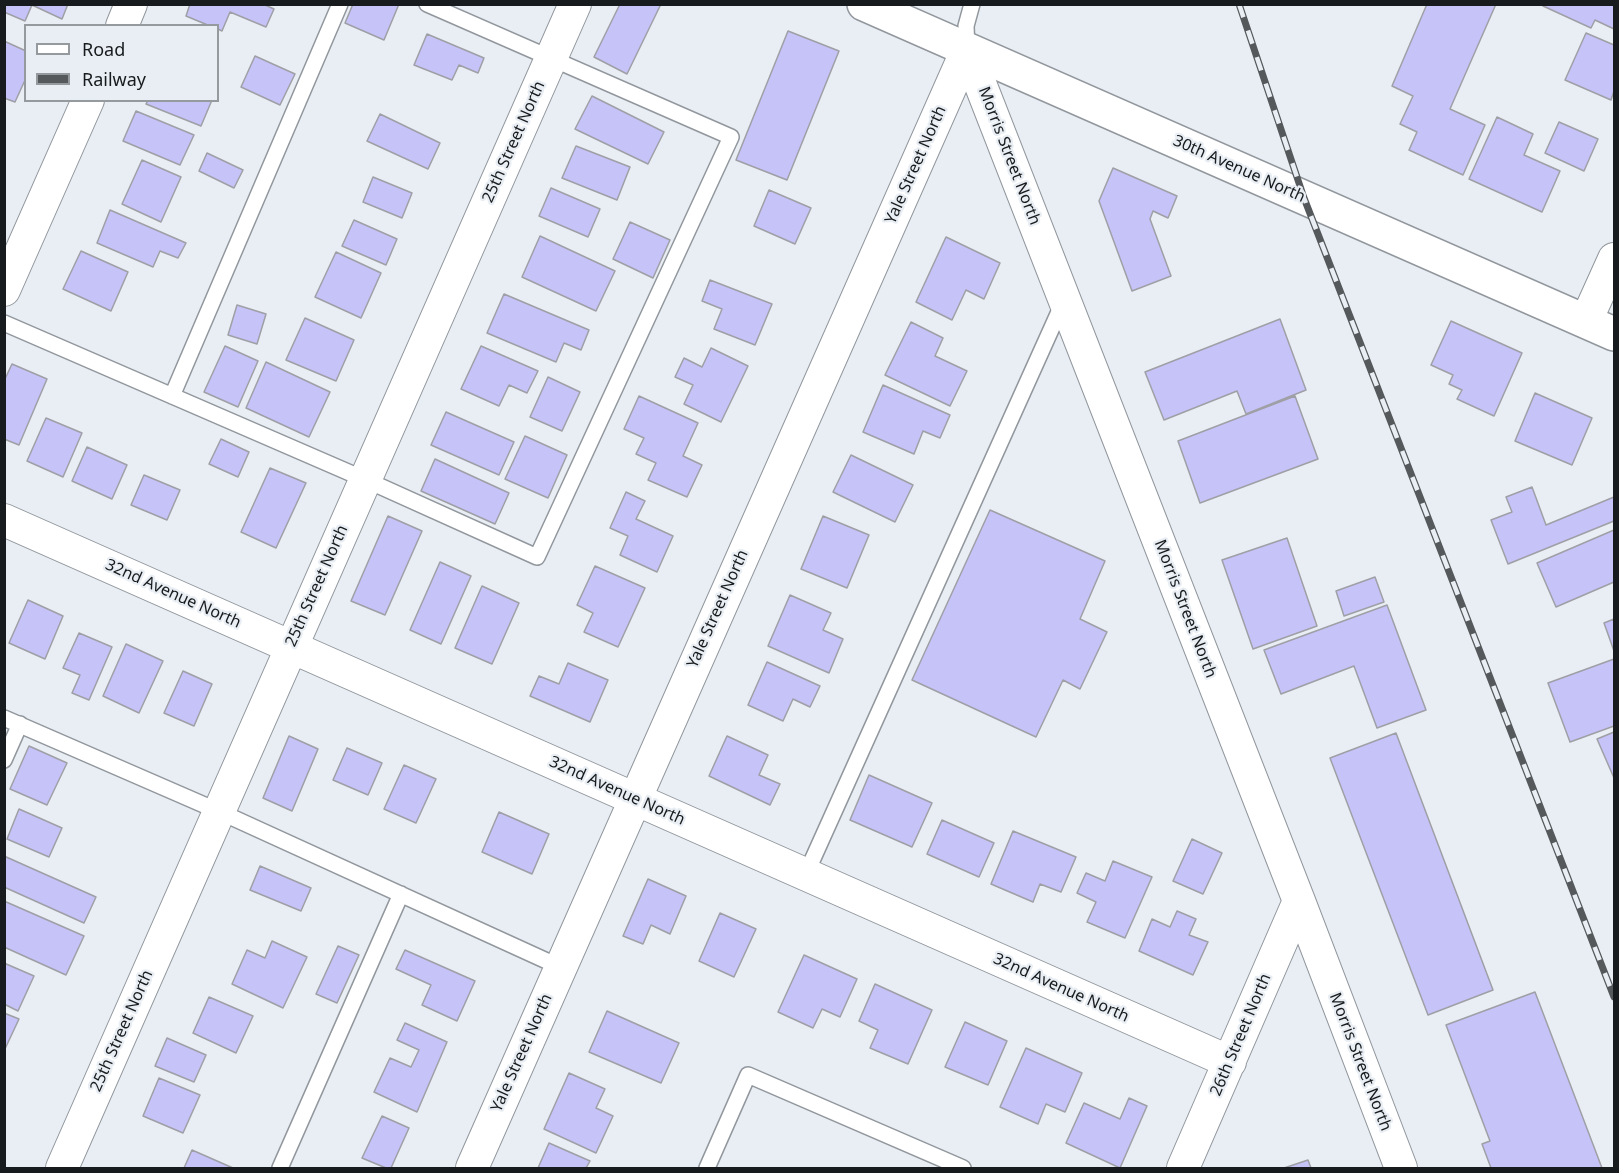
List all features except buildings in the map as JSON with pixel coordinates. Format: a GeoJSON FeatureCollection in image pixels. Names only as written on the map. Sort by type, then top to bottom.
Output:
{"type":"FeatureCollection","features":[{"type":"Feature","properties":{"kind":"street"},"geometry":{"type":"LineString","coordinates":[[123,24],[131,4]]}},
{"type":"Feature","properties":{"kind":"street","name":"25th Street North"},"geometry":{"type":"LineString","coordinates":[[62,1168],[575,4]]}},
{"type":"Feature","properties":{"kind":"street","name":"30th Avenue North"},"geometry":{"type":"LineString","coordinates":[[864,4],[1600,328]]}},
{"type":"Feature","properties":{"kind":"street","name":"Morris Street North"},"geometry":{"type":"LineString","coordinates":[[967,50],[1401,1168]]}},
{"type":"Feature","properties":{"kind":"street","name":"Yale Street North"},"geometry":{"type":"LineString","coordinates":[[472,1168],[967,50]]}},
{"type":"Feature","properties":{"kind":"street"},"geometry":{"type":"LineString","coordinates":[[4,290],[87,102]]}},
{"type":"Feature","properties":{"kind":"street"},"geometry":{"type":"LineString","coordinates":[[1600,328],[1614,259]]}},
{"type":"Feature","properties":{"kind":"street","name":"32nd Avenue North"},"geometry":{"type":"LineString","coordinates":[[4,520],[1230,1062]]}},
{"type":"Feature","properties":{"kind":"street","name":"26th Street North"},"geometry":{"type":"LineString","coordinates":[[1183,1168],[1299,901]]}},
{"type":"Feature","properties":{"kind":"lane"},"geometry":{"type":"LineString","coordinates":[[172,396],[340,4]]}},
{"type":"Feature","properties":{"kind":"lane"},"geometry":{"type":"LineString","coordinates":[[4,323],[364,479],[537,558],[731,137],[427,4]]}},
{"type":"Feature","properties":{"kind":"lane"},"geometry":{"type":"LineString","coordinates":[[967,50],[966,26],[972,4]]}},
{"type":"Feature","properties":{"kind":"lane"},"geometry":{"type":"LineString","coordinates":[[806,874],[1065,300]]}},
{"type":"Feature","properties":{"kind":"lane"},"geometry":{"type":"LineString","coordinates":[[4,718],[218,811],[560,967]]}},
{"type":"Feature","properties":{"kind":"lane"},"geometry":{"type":"LineString","coordinates":[[4,760],[20,724]]}},
{"type":"Feature","properties":{"kind":"lane"},"geometry":{"type":"LineString","coordinates":[[280,1168],[401,894]]}},
{"type":"Feature","properties":{"kind":"lane"},"geometry":{"type":"LineString","coordinates":[[707,1168],[748,1075],[963,1168]]}},
{"type":"Feature","properties":{"kind":"railway"},"geometry":{"type":"LineString","coordinates":[[1239,4],[1304,198],[1614,997]]}}]}
